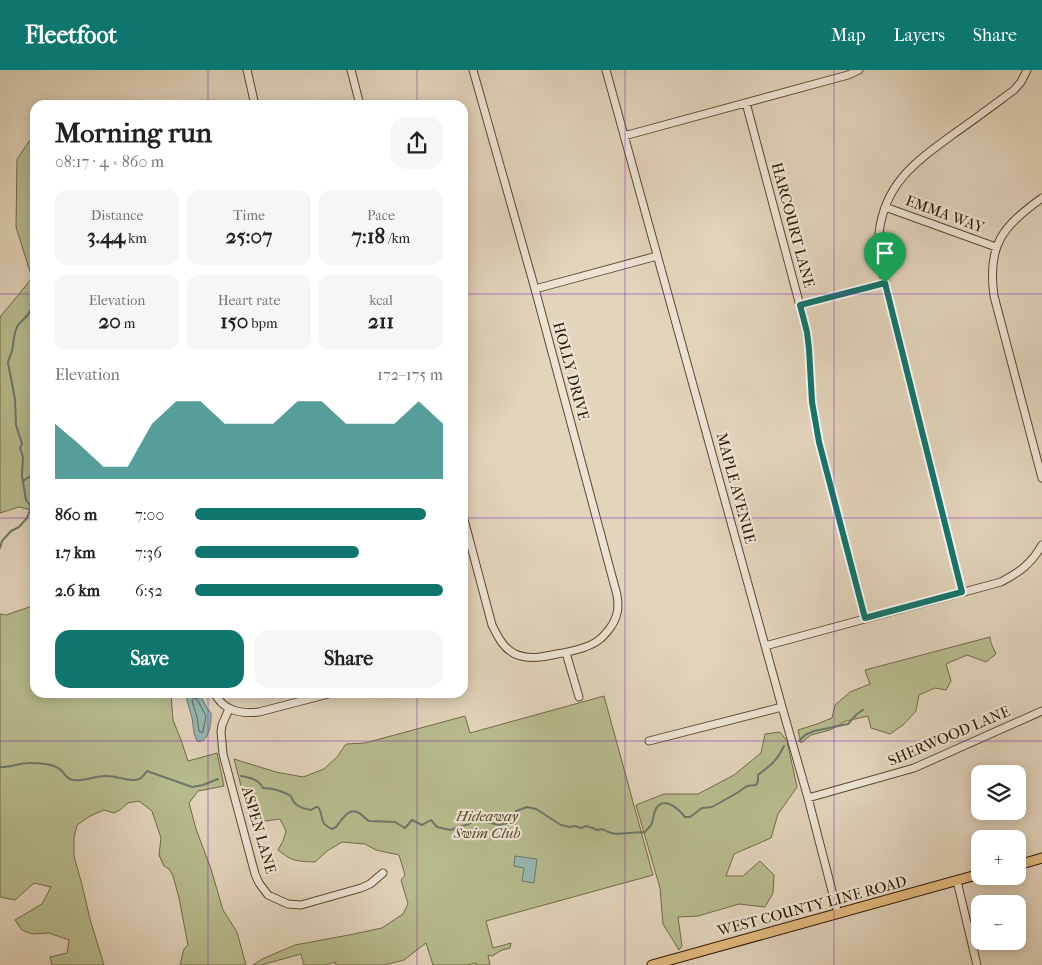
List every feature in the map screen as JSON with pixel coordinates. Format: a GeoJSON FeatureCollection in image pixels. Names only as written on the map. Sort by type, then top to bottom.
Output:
{"type":"FeatureCollection","features":[{"type":"Feature","properties":{"kind":"main road"},"geometry":{"type":"LineString","coordinates":[[1026,862],[1042,858]]}},
{"type":"Feature","properties":{"kind":"main road","name":"WEST COUNTY LINE ROAD"},"geometry":{"type":"LineString","coordinates":[[652,965],[971,877]]}},
{"type":"Feature","properties":{"kind":"street"},"geometry":{"type":"LineString","coordinates":[[246,70],[254,100]]}},
{"type":"Feature","properties":{"kind":"street"},"geometry":{"type":"LineString","coordinates":[[351,70],[359,100]]}},
{"type":"Feature","properties":{"kind":"street","name":"HOLLY DRIVE"},"geometry":{"type":"LineString","coordinates":[[468,535],[492,625],[500,642],[514,654],[539,658],[566,653],[591,645],[604,636],[617,616],[618,602],[535,289],[473,70]]}},
{"type":"Feature","properties":{"kind":"street","name":"MAPLE AVENUE"},"geometry":{"type":"LineString","coordinates":[[606,70],[808,798],[838,914]]}},
{"type":"Feature","properties":{"kind":"street"},"geometry":{"type":"LineString","coordinates":[[624,136],[848,75],[860,70]]}},
{"type":"Feature","properties":{"kind":"street"},"geometry":{"type":"LineString","coordinates":[[962,592],[885,283],[879,250],[881,221],[890,196],[907,172],[916,163],[1014,90],[1021,82],[1027,70]]}},
{"type":"Feature","properties":{"kind":"street","name":"HARCOURT LANE"},"geometry":{"type":"LineString","coordinates":[[746,103],[807,332],[812,402],[819,442],[865,618]]}},
{"type":"Feature","properties":{"kind":"street"},"geometry":{"type":"LineString","coordinates":[[1042,198],[1008,226],[996,247],[992,270],[994,296],[1040,458],[1042,478]]}},
{"type":"Feature","properties":{"kind":"street","name":"EMMA WAY"},"geometry":{"type":"LineString","coordinates":[[885,207],[996,247]]}},
{"type":"Feature","properties":{"kind":"street"},"geometry":{"type":"LineString","coordinates":[[535,289],[657,256]]}},
{"type":"Feature","properties":{"kind":"street"},"geometry":{"type":"LineString","coordinates":[[800,305],[885,283]]}},
{"type":"Feature","properties":{"kind":"street"},"geometry":{"type":"LineString","coordinates":[[765,646],[1001,582],[1022,571],[1042,545]]}},
{"type":"Feature","properties":{"kind":"street"},"geometry":{"type":"LineString","coordinates":[[566,653],[579,697]]}},
{"type":"Feature","properties":{"kind":"street"},"geometry":{"type":"LineString","coordinates":[[217,698],[220,703],[229,709],[249,713],[313,698]]}},
{"type":"Feature","properties":{"kind":"street"},"geometry":{"type":"LineString","coordinates":[[649,742],[782,707]]}},
{"type":"Feature","properties":{"kind":"street","name":"ASPEN LANE"},"geometry":{"type":"LineString","coordinates":[[229,709],[221,732],[223,754],[255,874],[268,895],[288,904],[302,905],[361,888],[370,884],[383,873]]}},
{"type":"Feature","properties":{"kind":"street","name":"SHERWOOD LANE"},"geometry":{"type":"LineString","coordinates":[[808,798],[914,768],[1042,711]]}},
{"type":"Feature","properties":{"kind":"street"},"geometry":{"type":"LineString","coordinates":[[956,881],[977,965]]}},
{"type":"Feature","properties":{"kind":"green space"},"geometry":{"type":"Polygon","coordinates":[[[30,140],[30,272],[16,227],[17,159],[30,140]]]}},
{"type":"Feature","properties":{"kind":"green space"},"geometry":{"type":"Polygon","coordinates":[[[30,280],[30,510],[19,507],[0,513],[0,317],[30,280]]]}},
{"type":"Feature","properties":{"kind":"green space"},"geometry":{"type":"Polygon","coordinates":[[[30,607],[30,698],[171,698],[173,720],[188,761],[217,753],[224,786],[198,791],[189,803],[223,910],[237,932],[246,965],[180,965],[184,949],[188,945],[179,898],[173,876],[169,869],[164,866],[159,855],[161,838],[152,811],[139,801],[128,803],[114,813],[104,810],[90,816],[77,825],[74,838],[74,856],[104,965],[52,965],[50,957],[67,953],[69,940],[49,933],[32,934],[22,930],[15,920],[42,904],[51,887],[34,883],[15,900],[0,897],[0,614],[6,615],[30,607]]]}},
{"type":"Feature","properties":{"kind":"green space"},"geometry":{"type":"Polygon","coordinates":[[[990,637],[996,654],[986,662],[967,655],[946,664],[951,681],[946,690],[935,688],[919,695],[916,711],[903,725],[890,734],[871,728],[868,716],[846,721],[830,730],[811,735],[801,743],[798,730],[832,718],[835,705],[850,692],[870,684],[865,670],[990,637]]]}},
{"type":"Feature","properties":{"kind":"green space","name":"Hideaway Swim Club"},"geometry":{"type":"Polygon","coordinates":[[[604,696],[653,875],[486,921],[493,948],[511,943],[510,948],[492,956],[488,955],[490,965],[476,965],[476,963],[467,965],[433,965],[426,943],[404,960],[384,965],[336,965],[335,962],[325,965],[304,965],[301,954],[261,965],[253,965],[262,959],[295,945],[382,928],[403,914],[408,904],[401,880],[405,875],[399,855],[376,850],[365,844],[342,842],[327,851],[315,862],[295,860],[278,850],[286,831],[280,819],[265,821],[252,828],[234,759],[276,772],[303,777],[324,769],[337,757],[346,744],[365,743],[465,716],[470,733],[604,696]]]}},
{"type":"Feature","properties":{"kind":"green space"},"geometry":{"type":"Polygon","coordinates":[[[780,732],[787,741],[797,787],[778,814],[771,838],[734,854],[726,876],[743,876],[760,861],[774,875],[773,893],[765,907],[739,904],[698,916],[678,917],[682,946],[679,950],[663,924],[660,888],[636,805],[664,794],[698,794],[734,775],[761,753],[765,734],[780,732]]]}},
{"type":"Feature","properties":{"kind":"water"},"geometry":{"type":"Polygon","coordinates":[[[186,698],[202,698],[211,713],[208,734],[204,740],[197,741],[186,698]]]}},
{"type":"Feature","properties":{"kind":"water"},"geometry":{"type":"Polygon","coordinates":[[[515,856],[537,859],[534,883],[522,881],[524,868],[514,866],[515,856]]]}},
{"type":"Feature","properties":{"kind":"waterway"},"geometry":{"type":"LineString","coordinates":[[30,310],[18,325],[8,363],[15,399],[16,425],[22,444],[20,448],[23,457],[22,476],[26,500],[30,505]]}},
{"type":"Feature","properties":{"kind":"waterway"},"geometry":{"type":"LineString","coordinates":[[23,481],[30,477]]}},
{"type":"Feature","properties":{"kind":"waterway"},"geometry":{"type":"LineString","coordinates":[[30,505],[30,510]]}},
{"type":"Feature","properties":{"kind":"waterway"},"geometry":{"type":"LineString","coordinates":[[0,548],[2,541],[11,531],[19,527],[27,518],[30,510]]}},
{"type":"Feature","properties":{"kind":"waterway"},"geometry":{"type":"LineString","coordinates":[[799,741],[805,735],[814,731],[848,724],[863,710]]}},
{"type":"Feature","properties":{"kind":"waterway"},"geometry":{"type":"LineString","coordinates":[[241,776],[251,778],[263,788],[274,789],[288,794],[301,807],[311,810],[318,807],[324,824],[332,829],[352,811],[359,813],[369,821],[395,822],[405,828],[412,820],[422,825],[431,820],[437,827],[450,830],[474,821],[499,825],[507,823],[514,817],[516,811],[527,807],[536,809],[561,825],[581,828],[586,826],[621,834],[645,832],[651,825],[656,808],[662,804],[669,804],[685,817],[690,817],[702,808],[712,807],[747,786],[756,785],[758,775],[779,756],[784,746]]}},
{"type":"Feature","properties":{"kind":"waterway"},"geometry":{"type":"LineString","coordinates":[[0,767],[27,763],[47,764],[55,766],[69,779],[73,780],[103,776],[137,780],[147,771],[192,787],[218,779]]}},
{"type":"Feature","properties":{"kind":"route"},"geometry":{"type":"LineString","coordinates":[[885,283],[962,592],[865,618],[819,442],[812,402],[807,332],[800,305],[885,283]]}}]}
